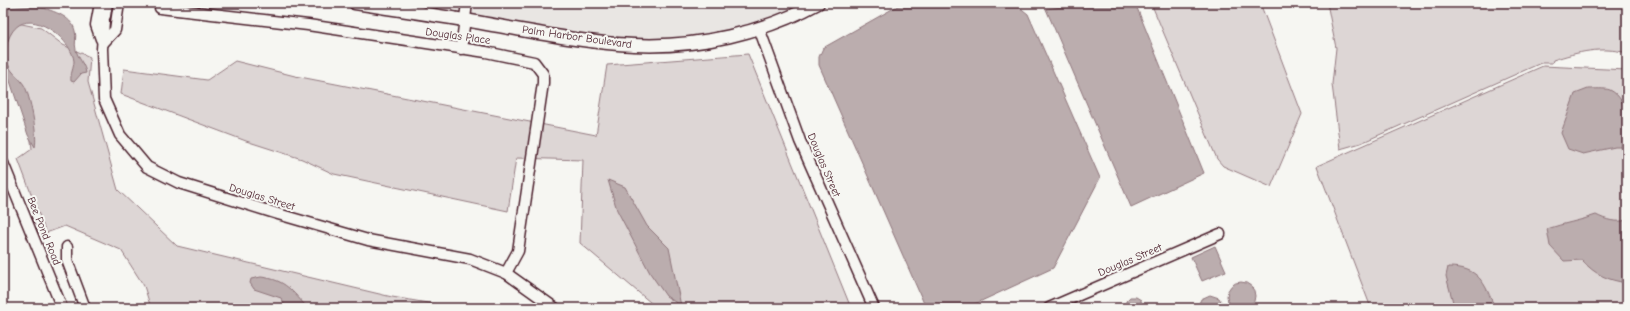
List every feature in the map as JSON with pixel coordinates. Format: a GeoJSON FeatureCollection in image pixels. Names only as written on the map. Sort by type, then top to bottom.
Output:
{"type":"FeatureCollection","features":[{"type":"Feature","properties":{"kind":"main road","name":"Palm Harbor Boulevard"},"geometry":{"type":"LineString","coordinates":[[355,3],[589,40],[634,45],[694,42],[759,28],[818,3]]}},
{"type":"Feature","properties":{"kind":"street"},"geometry":{"type":"LineString","coordinates":[[100,3],[96,25],[103,43],[115,30],[119,3]]}},
{"type":"Feature","properties":{"kind":"street","name":"Douglas Street"},"geometry":{"type":"LineString","coordinates":[[107,3],[104,18],[103,43],[104,99],[120,135],[147,167],[179,183],[368,240],[470,259],[506,273],[555,308]]}},
{"type":"Feature","properties":{"kind":"street"},"geometry":{"type":"LineString","coordinates":[[461,49],[467,3]]}},
{"type":"Feature","properties":{"kind":"street","name":"Douglas Place"},"geometry":{"type":"LineString","coordinates":[[160,8],[308,25],[528,59],[534,62],[543,74],[543,83],[518,251],[506,273]]}},
{"type":"Feature","properties":{"kind":"street","name":"Douglas Street"},"geometry":{"type":"LineString","coordinates":[[759,28],[800,140],[874,308]]}},
{"type":"Feature","properties":{"kind":"street","name":"Bee Pond Road"},"geometry":{"type":"LineString","coordinates":[[3,163],[62,308]]}},
{"type":"Feature","properties":{"kind":"street","name":"Douglas Street"},"geometry":{"type":"LineString","coordinates":[[1049,308],[1220,234]]}},
{"type":"Feature","properties":{"kind":"street"},"geometry":{"type":"LineString","coordinates":[[67,247],[67,260],[86,308]]}},
{"type":"Feature","properties":{"kind":"shaded area"},"geometry":{"type":"Polygon","coordinates":[[[377,3],[463,3],[461,16],[377,3]]]}},
{"type":"Feature","properties":{"kind":"shaded area"},"geometry":{"type":"Polygon","coordinates":[[[471,3],[811,3],[780,17],[713,36],[658,42],[614,40],[469,17],[471,3]]]}},
{"type":"Feature","properties":{"kind":"shaded area"},"geometry":{"type":"Polygon","coordinates":[[[903,3],[1010,3],[1018,6],[1028,14],[1100,178],[1053,268],[966,308],[926,308],[819,65],[819,57],[823,48],[903,3]]]}},
{"type":"Feature","properties":{"kind":"shaded area"},"geometry":{"type":"Polygon","coordinates":[[[1096,3],[1135,3],[1204,173],[1131,207],[1046,9],[1096,3]]]}},
{"type":"Feature","properties":{"kind":"shaded area"},"geometry":{"type":"Polygon","coordinates":[[[1151,3],[1260,3],[1302,114],[1271,187],[1223,166],[1217,159],[1151,3]]]}},
{"type":"Feature","properties":{"kind":"shaded area"},"geometry":{"type":"Polygon","coordinates":[[[1327,3],[1627,3],[1627,53],[1608,50],[1590,51],[1553,60],[1552,63],[1541,63],[1361,143],[1340,149],[1332,84],[1336,48],[1327,3]]]}},
{"type":"Feature","properties":{"kind":"shaded area"},"geometry":{"type":"Polygon","coordinates":[[[37,6],[54,11],[65,17],[73,25],[76,33],[76,50],[86,73],[81,74],[74,82],[71,81],[74,61],[72,53],[61,38],[44,26],[27,22],[19,25],[12,33],[6,49],[7,61],[10,69],[24,85],[29,97],[34,125],[36,142],[35,147],[28,135],[10,81],[3,66],[3,8],[37,6]]]}},
{"type":"Feature","properties":{"kind":"shaded area"},"geometry":{"type":"Polygon","coordinates":[[[17,23],[41,28],[63,45],[90,57],[88,82],[118,190],[177,246],[392,297],[458,308],[151,308],[144,286],[121,250],[65,226],[46,233],[18,159],[32,149],[28,116],[8,71],[3,47],[17,23]]]}},
{"type":"Feature","properties":{"kind":"shaded area"},"geometry":{"type":"Polygon","coordinates":[[[748,54],[851,308],[657,308],[580,243],[583,160],[516,158],[508,211],[334,174],[302,159],[246,141],[121,94],[124,69],[207,80],[235,61],[295,76],[596,135],[607,65],[748,54]]]}},
{"type":"Feature","properties":{"kind":"shaded area"},"geometry":{"type":"Polygon","coordinates":[[[1543,66],[1627,70],[1627,308],[1371,308],[1317,166],[1543,66]]]}},
{"type":"Feature","properties":{"kind":"shaded area"},"geometry":{"type":"Polygon","coordinates":[[[1588,89],[1610,90],[1621,100],[1626,115],[1627,147],[1615,147],[1583,154],[1568,149],[1561,133],[1575,94],[1588,89]]]}},
{"type":"Feature","properties":{"kind":"shaded area"},"geometry":{"type":"Polygon","coordinates":[[[608,180],[625,187],[647,226],[669,248],[681,306],[666,296],[650,273],[617,210],[608,180]]]}},
{"type":"Feature","properties":{"kind":"shaded area"},"geometry":{"type":"Polygon","coordinates":[[[1596,215],[1611,220],[1627,220],[1627,283],[1602,276],[1592,270],[1582,260],[1564,261],[1550,246],[1547,229],[1596,215]]]}},
{"type":"Feature","properties":{"kind":"shaded area"},"geometry":{"type":"Polygon","coordinates":[[[1215,246],[1226,271],[1202,281],[1191,257],[1215,246]]]}},
{"type":"Feature","properties":{"kind":"shaded area"},"geometry":{"type":"Polygon","coordinates":[[[1448,267],[1467,270],[1474,273],[1483,284],[1495,308],[1453,308],[1454,306],[1446,276],[1448,267]]]}},
{"type":"Feature","properties":{"kind":"shaded area"},"geometry":{"type":"Polygon","coordinates":[[[261,277],[270,278],[288,287],[308,308],[286,308],[281,298],[254,289],[250,283],[251,279],[261,277]]]}},
{"type":"Feature","properties":{"kind":"shaded area"},"geometry":{"type":"Polygon","coordinates":[[[1241,282],[1251,286],[1255,296],[1251,306],[1241,310],[1231,306],[1227,296],[1231,286],[1241,282]]]}},
{"type":"Feature","properties":{"kind":"shaded area"},"geometry":{"type":"Polygon","coordinates":[[[1210,295],[1219,298],[1225,308],[1197,308],[1201,299],[1210,295]]]}},
{"type":"Feature","properties":{"kind":"shaded area"},"geometry":{"type":"Polygon","coordinates":[[[1130,297],[1136,297],[1141,300],[1142,308],[1126,308],[1126,301],[1130,297]]]}}]}
